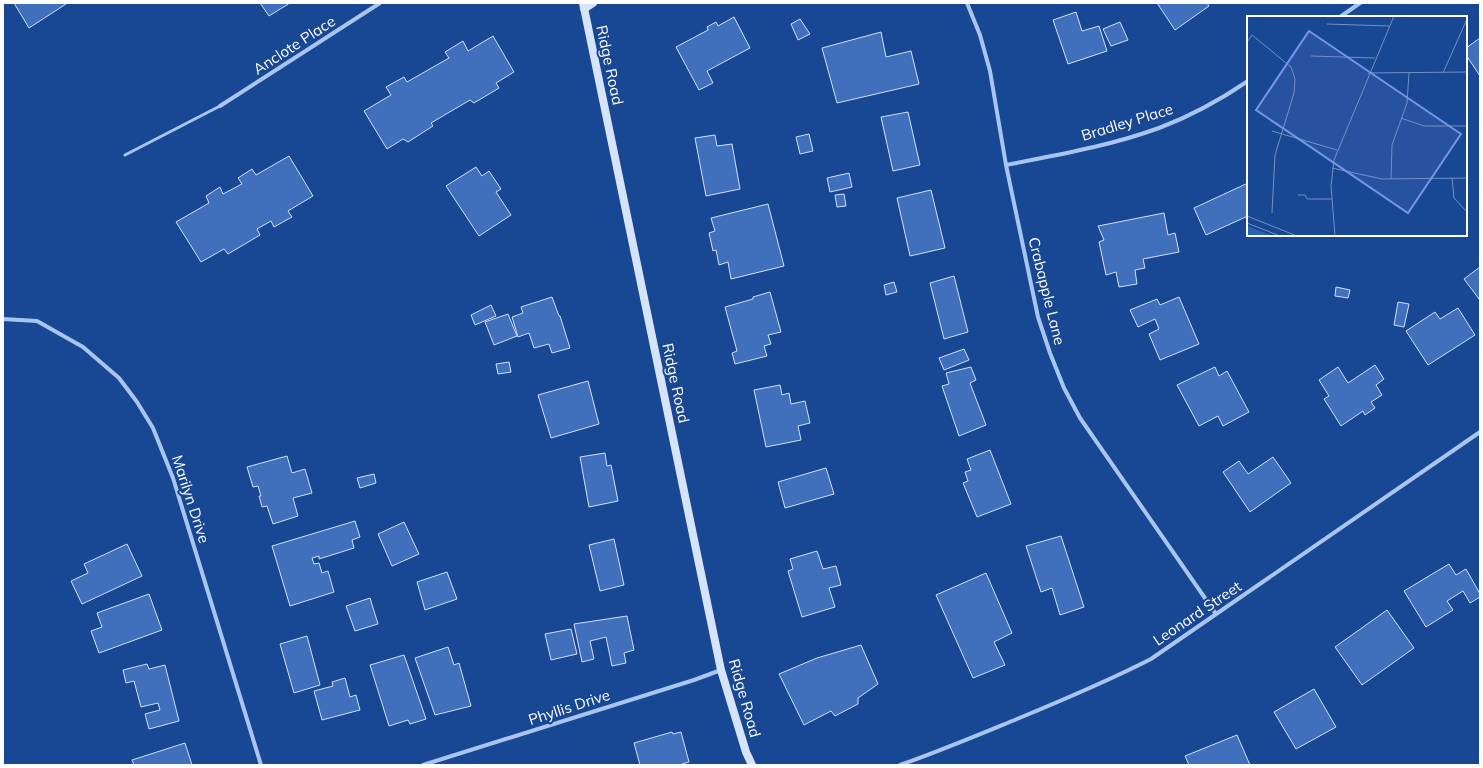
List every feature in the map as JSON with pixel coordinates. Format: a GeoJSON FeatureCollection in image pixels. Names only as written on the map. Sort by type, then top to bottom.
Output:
{"type":"FeatureCollection","features":[{"type":"Feature","properties":{"kind":"street","name":"Anclote Place"},"geometry":{"type":"LineString","coordinates":[[220,106],[380,3]]}},
{"type":"Feature","properties":{"kind":"street"},"geometry":{"type":"LineString","coordinates":[[583,6],[593,3]]}},
{"type":"Feature","properties":{"kind":"street","name":"Crabapple Lane"},"geometry":{"type":"LineString","coordinates":[[967,3],[980,35],[990,70],[1006,165],[1038,317],[1064,388],[1084,424],[1216,614]]}},
{"type":"Feature","properties":{"kind":"street"},"geometry":{"type":"LineString","coordinates":[[1341,16],[1360,3]]}},
{"type":"Feature","properties":{"kind":"street","name":"Ridge Road"},"geometry":{"type":"LineString","coordinates":[[583,6],[721,670],[746,752],[752,765]]}},
{"type":"Feature","properties":{"kind":"street","name":"Bradley Place"},"geometry":{"type":"LineString","coordinates":[[1006,165],[1056,156],[1128,138],[1160,128],[1225,97],[1247,82]]}},
{"type":"Feature","properties":{"kind":"street","name":"Marilyn Drive"},"geometry":{"type":"LineString","coordinates":[[3,319],[37,321],[83,347],[120,378],[153,428],[173,478],[262,765]]}},
{"type":"Feature","properties":{"kind":"street","name":"Leonard Street"},"geometry":{"type":"LineString","coordinates":[[900,765],[933,754],[1114,678],[1151,659],[1480,432]]}},
{"type":"Feature","properties":{"kind":"street","name":"Phyllis Drive"},"geometry":{"type":"LineString","coordinates":[[423,765],[694,680],[721,670]]}},
{"type":"Feature","properties":{"kind":"lane"},"geometry":{"type":"LineString","coordinates":[[125,155],[220,106]]}},
{"type":"Feature","properties":{"kind":"building"},"geometry":{"type":"Polygon","coordinates":[[[14,3],[65,3],[66,4],[29,28],[14,3]]]}},
{"type":"Feature","properties":{"kind":"building"},"geometry":{"type":"Polygon","coordinates":[[[260,3],[290,3],[269,16],[260,3]]]}},
{"type":"Feature","properties":{"kind":"building"},"geometry":{"type":"Polygon","coordinates":[[[1157,3],[1207,3],[1209,6],[1175,30],[1157,3]]]}},
{"type":"Feature","properties":{"kind":"building"},"geometry":{"type":"Polygon","coordinates":[[[1076,12],[1082,31],[1099,26],[1107,51],[1068,64],[1053,20],[1076,12]]]}},
{"type":"Feature","properties":{"kind":"building"},"geometry":{"type":"Polygon","coordinates":[[[734,17],[750,48],[707,71],[713,83],[699,90],[676,47],[708,30],[707,27],[716,22],[718,26],[734,17]]]}},
{"type":"Feature","properties":{"kind":"building"},"geometry":{"type":"Polygon","coordinates":[[[800,19],[810,34],[798,40],[791,24],[800,19]]]}},
{"type":"Feature","properties":{"kind":"building"},"geometry":{"type":"Polygon","coordinates":[[[1120,22],[1128,40],[1111,46],[1103,29],[1120,22]]]}},
{"type":"Feature","properties":{"kind":"building"},"geometry":{"type":"Polygon","coordinates":[[[881,32],[886,57],[911,51],[919,84],[837,103],[822,48],[881,32]]]}},
{"type":"Feature","properties":{"kind":"building"},"geometry":{"type":"Polygon","coordinates":[[[493,36],[514,72],[496,83],[499,88],[474,103],[470,100],[431,123],[433,126],[408,142],[403,139],[387,149],[364,111],[391,95],[386,87],[404,77],[407,82],[449,58],[445,52],[463,41],[468,51],[493,36]]]}},
{"type":"Feature","properties":{"kind":"building"},"geometry":{"type":"Polygon","coordinates":[[[1480,38],[1480,76],[1467,56],[1467,47],[1480,38]]]}},
{"type":"Feature","properties":{"kind":"building"},"geometry":{"type":"Polygon","coordinates":[[[908,112],[920,165],[893,171],[881,117],[908,112]]]}},
{"type":"Feature","properties":{"kind":"building"},"geometry":{"type":"Polygon","coordinates":[[[809,134],[813,151],[800,154],[796,137],[809,134]]]}},
{"type":"Feature","properties":{"kind":"building"},"geometry":{"type":"Polygon","coordinates":[[[715,135],[717,146],[732,144],[740,189],[706,196],[695,138],[715,135]]]}},
{"type":"Feature","properties":{"kind":"building"},"geometry":{"type":"Polygon","coordinates":[[[289,156],[313,196],[288,211],[292,217],[274,227],[271,221],[257,229],[260,235],[228,254],[224,249],[201,262],[176,222],[209,203],[206,196],[220,187],[223,194],[242,184],[238,178],[252,169],[256,175],[289,156]]]}},
{"type":"Feature","properties":{"kind":"building"},"geometry":{"type":"Polygon","coordinates":[[[476,167],[482,176],[489,171],[501,189],[496,192],[511,215],[479,236],[446,186],[476,167]]]}},
{"type":"Feature","properties":{"kind":"building"},"geometry":{"type":"Polygon","coordinates":[[[849,173],[852,187],[830,192],[827,178],[849,173]]]}},
{"type":"Feature","properties":{"kind":"building"},"geometry":{"type":"Polygon","coordinates":[[[1247,183],[1247,216],[1206,235],[1194,208],[1247,183]]]}},
{"type":"Feature","properties":{"kind":"building"},"geometry":{"type":"Polygon","coordinates":[[[931,190],[945,248],[910,256],[897,198],[931,190]]]}},
{"type":"Feature","properties":{"kind":"building"},"geometry":{"type":"Polygon","coordinates":[[[844,194],[846,206],[837,207],[835,195],[844,194]]]}},
{"type":"Feature","properties":{"kind":"building"},"geometry":{"type":"Polygon","coordinates":[[[768,204],[784,266],[731,279],[728,262],[719,265],[716,250],[713,251],[709,233],[715,231],[711,218],[768,204]]]}},
{"type":"Feature","properties":{"kind":"building"},"geometry":{"type":"Polygon","coordinates":[[[1164,213],[1168,235],[1175,233],[1179,252],[1143,259],[1145,268],[1135,270],[1137,284],[1119,287],[1116,272],[1106,275],[1099,242],[1104,240],[1098,226],[1164,213]]]}},
{"type":"Feature","properties":{"kind":"building"},"geometry":{"type":"Polygon","coordinates":[[[1480,267],[1480,298],[1479,299],[1464,279],[1480,267]]]}},
{"type":"Feature","properties":{"kind":"building"},"geometry":{"type":"Polygon","coordinates":[[[954,276],[968,332],[944,339],[930,283],[954,276]]]}},
{"type":"Feature","properties":{"kind":"building"},"geometry":{"type":"Polygon","coordinates":[[[894,282],[897,292],[886,295],[884,285],[894,282]]]}},
{"type":"Feature","properties":{"kind":"building"},"geometry":{"type":"Polygon","coordinates":[[[1336,287],[1350,290],[1348,298],[1335,296],[1336,287]]]}},
{"type":"Feature","properties":{"kind":"building"},"geometry":{"type":"Polygon","coordinates":[[[770,292],[781,332],[768,335],[771,344],[764,346],[767,356],[735,364],[732,353],[737,351],[725,307],[753,299],[753,297],[770,292]]]}},
{"type":"Feature","properties":{"kind":"building"},"geometry":{"type":"Polygon","coordinates":[[[552,297],[560,316],[570,348],[552,353],[549,344],[534,348],[529,333],[518,337],[512,317],[523,313],[521,307],[552,297]]]}},
{"type":"Feature","properties":{"kind":"building"},"geometry":{"type":"Polygon","coordinates":[[[1179,297],[1199,344],[1160,360],[1149,334],[1159,329],[1155,319],[1138,327],[1130,310],[1157,299],[1160,305],[1179,297]]]}},
{"type":"Feature","properties":{"kind":"building"},"geometry":{"type":"Polygon","coordinates":[[[1398,302],[1409,304],[1404,327],[1394,325],[1398,302]]]}},
{"type":"Feature","properties":{"kind":"building"},"geometry":{"type":"Polygon","coordinates":[[[491,305],[496,316],[475,325],[471,315],[491,305]]]}},
{"type":"Feature","properties":{"kind":"building"},"geometry":{"type":"Polygon","coordinates":[[[1458,308],[1475,335],[1428,365],[1406,331],[1435,312],[1440,319],[1458,308]]]}},
{"type":"Feature","properties":{"kind":"building"},"geometry":{"type":"Polygon","coordinates":[[[508,314],[517,336],[494,345],[485,322],[508,314]]]}},
{"type":"Feature","properties":{"kind":"building"},"geometry":{"type":"Polygon","coordinates":[[[964,349],[969,360],[944,370],[939,358],[964,349]]]}},
{"type":"Feature","properties":{"kind":"building"},"geometry":{"type":"Polygon","coordinates":[[[509,362],[511,372],[498,374],[496,364],[509,362]]]}},
{"type":"Feature","properties":{"kind":"building"},"geometry":{"type":"Polygon","coordinates":[[[1375,365],[1384,379],[1376,385],[1382,395],[1371,402],[1375,408],[1365,415],[1363,411],[1341,426],[1324,399],[1329,396],[1319,380],[1338,367],[1348,383],[1375,365]]]}},
{"type":"Feature","properties":{"kind":"building"},"geometry":{"type":"Polygon","coordinates":[[[971,367],[976,380],[970,383],[986,425],[959,436],[942,386],[949,384],[946,373],[971,367]]]}},
{"type":"Feature","properties":{"kind":"building"},"geometry":{"type":"Polygon","coordinates":[[[1215,367],[1219,376],[1227,371],[1249,412],[1223,426],[1218,416],[1199,426],[1177,385],[1215,367]]]}},
{"type":"Feature","properties":{"kind":"building"},"geometry":{"type":"Polygon","coordinates":[[[588,381],[599,424],[551,438],[538,395],[588,381]]]}},
{"type":"Feature","properties":{"kind":"building"},"geometry":{"type":"Polygon","coordinates":[[[780,385],[782,395],[789,393],[791,404],[805,401],[810,423],[798,426],[801,440],[766,447],[754,390],[780,385]]]}},
{"type":"Feature","properties":{"kind":"building"},"geometry":{"type":"Polygon","coordinates":[[[990,450],[1011,504],[977,517],[963,483],[968,481],[965,472],[971,470],[967,459],[990,450]]]}},
{"type":"Feature","properties":{"kind":"building"},"geometry":{"type":"Polygon","coordinates":[[[605,453],[607,466],[611,465],[618,501],[589,507],[580,457],[605,453]]]}},
{"type":"Feature","properties":{"kind":"building"},"geometry":{"type":"Polygon","coordinates":[[[287,456],[292,473],[305,469],[312,493],[293,498],[298,516],[273,524],[267,506],[262,507],[258,486],[253,487],[247,467],[287,456]]]}},
{"type":"Feature","properties":{"kind":"building"},"geometry":{"type":"Polygon","coordinates":[[[1273,457],[1291,483],[1250,512],[1223,472],[1239,461],[1248,474],[1273,457]]]}},
{"type":"Feature","properties":{"kind":"building"},"geometry":{"type":"Polygon","coordinates":[[[826,468],[834,494],[785,508],[778,482],[826,468]]]}},
{"type":"Feature","properties":{"kind":"building"},"geometry":{"type":"Polygon","coordinates":[[[374,474],[376,483],[360,488],[357,478],[374,474]]]}},
{"type":"Feature","properties":{"kind":"building"},"geometry":{"type":"Polygon","coordinates":[[[355,521],[360,537],[352,540],[354,548],[319,559],[319,556],[312,558],[314,564],[319,563],[322,573],[328,571],[334,592],[290,606],[272,546],[355,521]]]}},
{"type":"Feature","properties":{"kind":"building"},"geometry":{"type":"Polygon","coordinates":[[[404,522],[419,554],[392,566],[378,534],[404,522]]]}},
{"type":"Feature","properties":{"kind":"building"},"geometry":{"type":"Polygon","coordinates":[[[1061,536],[1084,607],[1060,615],[1052,588],[1041,592],[1026,546],[1061,536]]]}},
{"type":"Feature","properties":{"kind":"building"},"geometry":{"type":"Polygon","coordinates":[[[614,539],[624,585],[600,591],[589,545],[614,539]]]}},
{"type":"Feature","properties":{"kind":"building"},"geometry":{"type":"Polygon","coordinates":[[[127,544],[142,576],[82,604],[71,581],[88,573],[84,564],[127,544]]]}},
{"type":"Feature","properties":{"kind":"building"},"geometry":{"type":"Polygon","coordinates":[[[817,551],[823,569],[836,566],[841,585],[829,588],[835,607],[802,617],[788,571],[793,569],[790,559],[817,551]]]}},
{"type":"Feature","properties":{"kind":"building"},"geometry":{"type":"Polygon","coordinates":[[[1449,564],[1456,575],[1466,569],[1480,594],[1480,597],[1470,603],[1463,591],[1447,601],[1453,610],[1426,627],[1404,591],[1449,564]]]}},
{"type":"Feature","properties":{"kind":"building"},"geometry":{"type":"Polygon","coordinates":[[[447,572],[457,599],[425,610],[417,582],[447,572]]]}},
{"type":"Feature","properties":{"kind":"building"},"geometry":{"type":"Polygon","coordinates":[[[986,573],[1012,633],[994,642],[1005,665],[973,678],[936,595],[986,573]]]}},
{"type":"Feature","properties":{"kind":"building"},"geometry":{"type":"Polygon","coordinates":[[[149,594],[162,630],[99,653],[91,631],[102,627],[97,613],[149,594]]]}},
{"type":"Feature","properties":{"kind":"building"},"geometry":{"type":"Polygon","coordinates":[[[370,598],[378,624],[355,631],[346,606],[370,598]]]}},
{"type":"Feature","properties":{"kind":"building"},"geometry":{"type":"Polygon","coordinates":[[[1387,610],[1414,648],[1362,685],[1335,647],[1387,610]]]}},
{"type":"Feature","properties":{"kind":"building"},"geometry":{"type":"Polygon","coordinates":[[[627,616],[634,650],[624,653],[626,663],[612,666],[606,637],[590,641],[594,659],[582,662],[574,624],[627,616]]]}},
{"type":"Feature","properties":{"kind":"building"},"geometry":{"type":"Polygon","coordinates":[[[571,629],[577,654],[551,660],[545,634],[571,629]]]}},
{"type":"Feature","properties":{"kind":"building"},"geometry":{"type":"Polygon","coordinates":[[[307,636],[320,685],[294,693],[280,644],[307,636]]]}},
{"type":"Feature","properties":{"kind":"building"},"geometry":{"type":"Polygon","coordinates":[[[861,645],[878,684],[858,698],[858,704],[835,716],[831,711],[804,725],[779,674],[817,658],[861,645]]]}},
{"type":"Feature","properties":{"kind":"building"},"geometry":{"type":"Polygon","coordinates":[[[448,647],[454,665],[459,663],[471,706],[435,715],[415,658],[448,647]]]}},
{"type":"Feature","properties":{"kind":"building"},"geometry":{"type":"Polygon","coordinates":[[[404,655],[426,719],[410,724],[408,720],[389,726],[370,665],[404,655]]]}},
{"type":"Feature","properties":{"kind":"building"},"geometry":{"type":"Polygon","coordinates":[[[147,664],[149,669],[165,665],[179,721],[149,729],[145,714],[160,710],[158,703],[141,707],[134,681],[126,683],[123,670],[147,664]]]}},
{"type":"Feature","properties":{"kind":"building"},"geometry":{"type":"Polygon","coordinates":[[[345,678],[350,697],[356,695],[360,710],[322,720],[314,691],[333,686],[332,682],[345,678]]]}},
{"type":"Feature","properties":{"kind":"building"},"geometry":{"type":"Polygon","coordinates":[[[1314,689],[1336,727],[1296,749],[1274,712],[1314,689]]]}},
{"type":"Feature","properties":{"kind":"building"},"geometry":{"type":"Polygon","coordinates":[[[672,732],[673,734],[681,732],[689,762],[682,765],[640,765],[634,743],[672,732]]]}},
{"type":"Feature","properties":{"kind":"building"},"geometry":{"type":"Polygon","coordinates":[[[1237,735],[1250,765],[1189,765],[1185,756],[1237,735]]]}},
{"type":"Feature","properties":{"kind":"building"},"geometry":{"type":"Polygon","coordinates":[[[185,743],[192,765],[134,765],[132,760],[185,743]]]}}]}
